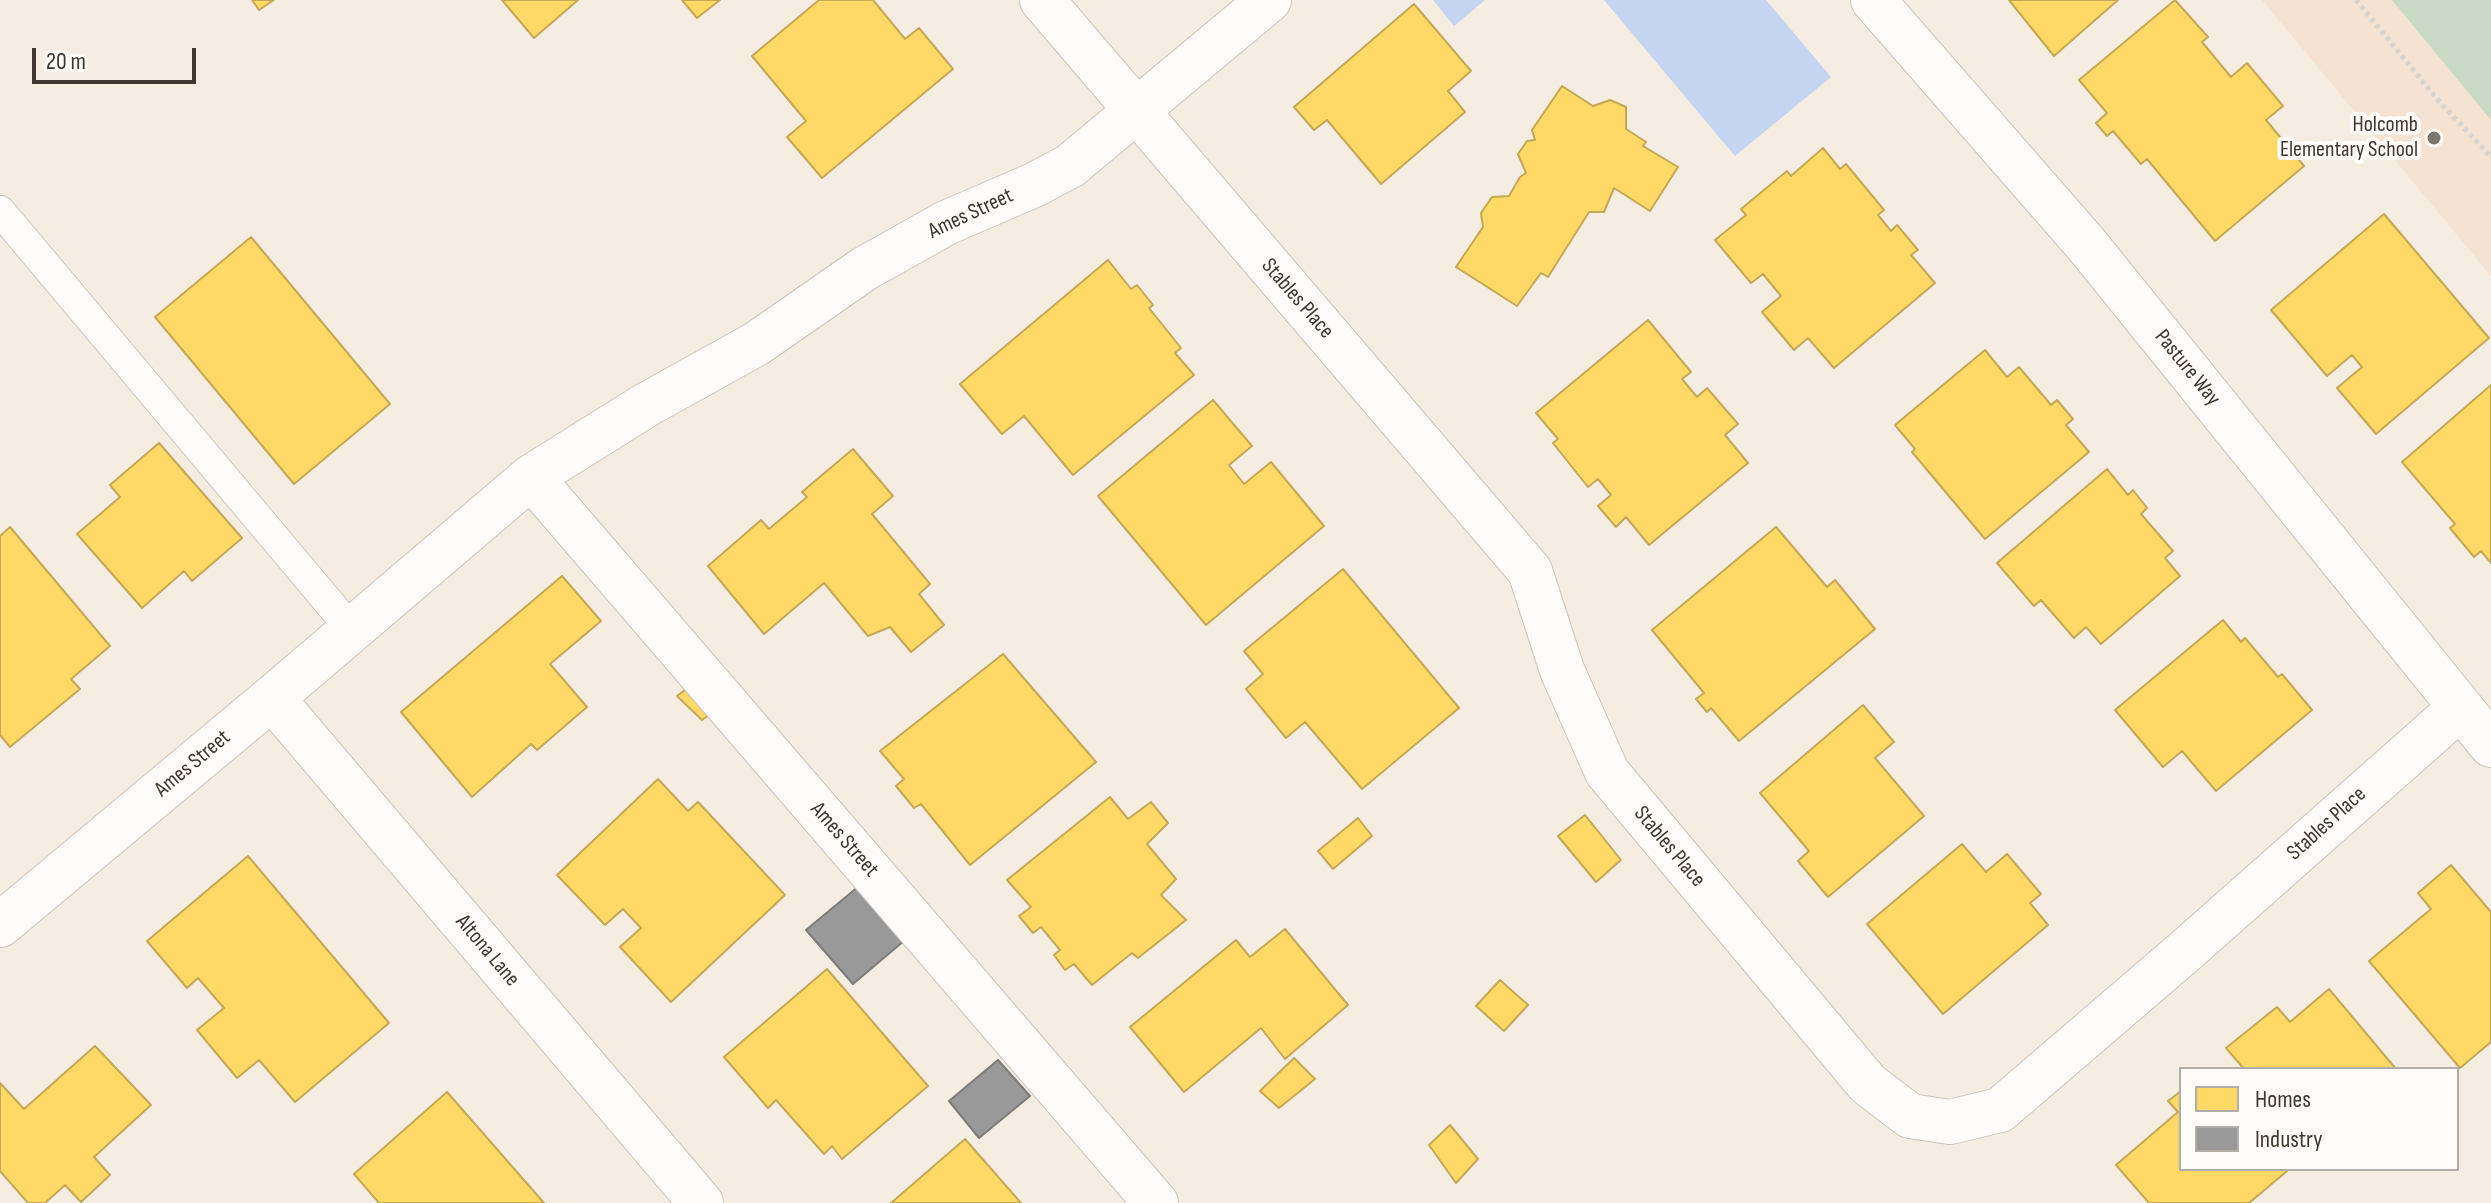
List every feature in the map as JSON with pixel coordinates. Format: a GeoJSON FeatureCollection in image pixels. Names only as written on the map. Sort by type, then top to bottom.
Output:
{"type":"FeatureCollection","features":[{"type":"Feature","properties":{"kind":"street","name":"Stables Place"},"geometry":{"type":"LineString","coordinates":[[1042,0],[1530,571],[1562,670],[1607,772],[1868,1084],[1910,1116],[1950,1122],[2000,1110],[2172,963],[2460,708]]}},
{"type":"Feature","properties":{"kind":"street","name":"Ames Street"},"geometry":{"type":"LineString","coordinates":[[0,925],[531,477],[646,405],[756,344],[864,269],[946,223],[1070,166],[1269,0]]}},
{"type":"Feature","properties":{"kind":"street","name":"Pasture Way"},"geometry":{"type":"LineString","coordinates":[[1873,0],[2086,244],[2491,745]]}},
{"type":"Feature","properties":{"kind":"street","name":"Ames Street"},"geometry":{"type":"LineString","coordinates":[[531,477],[1156,1203]]}},
{"type":"Feature","properties":{"kind":"street","name":"Altona Lane"},"geometry":{"type":"LineString","coordinates":[[272,698],[701,1203]]}},
{"type":"Feature","properties":{"kind":"lane"},"geometry":{"type":"LineString","coordinates":[[0,211],[352,630]]}},
{"type":"Feature","properties":{"kind":"path"},"geometry":{"type":"LineString","coordinates":[[2356,0],[2437,99],[2491,157]]}},
{"type":"Feature","properties":{"kind":"shaded area","name":"Holcomb Elementary School"},"geometry":{"type":"Polygon","coordinates":[[[2262,0],[2491,0],[2491,276],[2262,0]]]}},
{"type":"Feature","properties":{"kind":"green space"},"geometry":{"type":"Polygon","coordinates":[[[2392,0],[2491,0],[2491,120],[2392,0]]]}},
{"type":"Feature","properties":{"kind":"water"},"geometry":{"type":"Polygon","coordinates":[[[1433,0],[1485,0],[1454,26],[1433,0]]]}},
{"type":"Feature","properties":{"kind":"water"},"geometry":{"type":"Polygon","coordinates":[[[1604,0],[1766,0],[1831,77],[1735,156],[1604,0]]]}},
{"type":"Feature","properties":{"kind":"building: Homes"},"geometry":{"type":"Polygon","coordinates":[[[252,0],[274,0],[259,10],[252,0]]]}},
{"type":"Feature","properties":{"kind":"building: Homes"},"geometry":{"type":"Polygon","coordinates":[[[502,0],[578,0],[534,38],[502,0]]]}},
{"type":"Feature","properties":{"kind":"building: Homes"},"geometry":{"type":"Polygon","coordinates":[[[682,0],[720,0],[697,18],[682,0]]]}},
{"type":"Feature","properties":{"kind":"building: Homes"},"geometry":{"type":"Polygon","coordinates":[[[819,0],[873,0],[905,39],[919,28],[953,69],[822,178],[787,137],[806,121],[752,56],[819,0]]]}},
{"type":"Feature","properties":{"kind":"building: Homes"},"geometry":{"type":"Polygon","coordinates":[[[2009,0],[2118,0],[2054,56],[2009,0]]]}},
{"type":"Feature","properties":{"kind":"building: Homes"},"geometry":{"type":"Polygon","coordinates":[[[2175,0],[2208,37],[2202,42],[2231,77],[2247,63],[2283,106],[2266,120],[2304,166],[2215,241],[2147,159],[2141,164],[2113,131],[2107,136],[2096,123],[2107,113],[2079,80],[2175,0]]]}},
{"type":"Feature","properties":{"kind":"building: Homes"},"geometry":{"type":"Polygon","coordinates":[[[1414,4],[1471,71],[1448,91],[1465,112],[1381,184],[1327,120],[1314,130],[1294,107],[1414,4]]]}},
{"type":"Feature","properties":{"kind":"building: Homes"},"geometry":{"type":"Polygon","coordinates":[[[1562,86],[1593,106],[1610,100],[1626,107],[1626,129],[1646,142],[1643,146],[1678,167],[1650,211],[1614,188],[1604,212],[1589,212],[1548,277],[1541,273],[1517,306],[1456,267],[1483,227],[1481,213],[1492,197],[1509,196],[1520,177],[1526,173],[1518,154],[1527,141],[1535,140],[1532,130],[1562,86]]]}},
{"type":"Feature","properties":{"kind":"building: Homes"},"geometry":{"type":"Polygon","coordinates":[[[1823,148],[1840,169],[1846,164],[1884,210],[1878,215],[1891,231],[1897,225],[1918,250],[1911,255],[1935,283],[1834,368],[1808,338],[1794,350],[1762,312],[1781,296],[1763,274],[1751,283],[1715,240],[1746,215],[1741,209],[1787,171],[1791,176],[1823,148]]]}},
{"type":"Feature","properties":{"kind":"building: Homes"},"geometry":{"type":"Polygon","coordinates":[[[2384,214],[2489,338],[2376,434],[2337,388],[2362,367],[2352,355],[2327,376],[2271,310],[2384,214]]]}},
{"type":"Feature","properties":{"kind":"building: Homes"},"geometry":{"type":"Polygon","coordinates":[[[251,237],[390,404],[294,484],[155,317],[251,237]]]}},
{"type":"Feature","properties":{"kind":"building: Homes"},"geometry":{"type":"Polygon","coordinates":[[[1108,260],[1131,289],[1137,285],[1153,305],[1149,308],[1181,348],[1175,353],[1194,375],[1073,475],[1024,416],[1002,434],[960,384],[1108,260]]]}},
{"type":"Feature","properties":{"kind":"building: Homes"},"geometry":{"type":"Polygon","coordinates":[[[1648,320],[1691,372],[1682,379],[1697,397],[1707,388],[1738,424],[1725,435],[1748,463],[1649,545],[1626,517],[1616,527],[1598,506],[1611,495],[1598,479],[1588,487],[1553,443],[1558,439],[1536,413],[1648,320]]]}},
{"type":"Feature","properties":{"kind":"building: Homes"},"geometry":{"type":"Polygon","coordinates":[[[1985,350],[2007,377],[2019,367],[2051,405],[2057,400],[2073,419],[2066,425],[2089,452],[1985,539],[1912,452],[1915,449],[1895,425],[1985,350]]]}},
{"type":"Feature","properties":{"kind":"building: Homes"},"geometry":{"type":"Polygon","coordinates":[[[2491,385],[2491,563],[2481,551],[2474,557],[2450,528],[2455,524],[2402,462],[2491,385]]]}},
{"type":"Feature","properties":{"kind":"building: Homes"},"geometry":{"type":"Polygon","coordinates":[[[1213,400],[1252,446],[1229,465],[1244,484],[1271,462],[1324,526],[1206,625],[1098,496],[1213,400]]]}},
{"type":"Feature","properties":{"kind":"building: Homes"},"geometry":{"type":"Polygon","coordinates":[[[159,443],[242,538],[192,581],[184,571],[142,608],[77,534],[120,497],[110,485],[159,443]]]}},
{"type":"Feature","properties":{"kind":"building: Homes"},"geometry":{"type":"Polygon","coordinates":[[[853,449],[893,496],[872,514],[930,584],[919,594],[944,625],[911,652],[890,627],[868,636],[824,583],[764,634],[708,566],[761,520],[769,529],[807,497],[802,492],[853,449]]]}},
{"type":"Feature","properties":{"kind":"building: Homes"},"geometry":{"type":"Polygon","coordinates":[[[2107,469],[2128,495],[2133,490],[2147,508],[2141,514],[2173,551],[2165,558],[2180,576],[2101,644],[2086,627],[2074,638],[2041,600],[2034,606],[1997,563],[2107,469]]]}},
{"type":"Feature","properties":{"kind":"building: Homes"},"geometry":{"type":"Polygon","coordinates":[[[10,527],[110,646],[71,679],[80,689],[10,747],[0,735],[0,536],[10,527]]]}},
{"type":"Feature","properties":{"kind":"building: Homes"},"geometry":{"type":"Polygon","coordinates":[[[1776,527],[1827,587],[1835,580],[1875,629],[1739,741],[1711,708],[1707,712],[1696,699],[1704,693],[1652,630],[1776,527]]]}},
{"type":"Feature","properties":{"kind":"building: Homes"},"geometry":{"type":"Polygon","coordinates":[[[1343,569],[1459,708],[1362,789],[1305,722],[1286,738],[1246,689],[1263,674],[1244,651],[1343,569]]]}},
{"type":"Feature","properties":{"kind":"building: Homes"},"geometry":{"type":"Polygon","coordinates":[[[562,576],[601,621],[550,664],[587,707],[537,750],[531,744],[472,797],[401,712],[562,576]]]}},
{"type":"Feature","properties":{"kind":"building: Homes"},"geometry":{"type":"Polygon","coordinates":[[[2223,620],[2241,642],[2245,638],[2278,677],[2282,674],[2312,710],[2216,791],[2182,751],[2163,767],[2115,710],[2223,620]]]}},
{"type":"Feature","properties":{"kind":"building: Homes"},"geometry":{"type":"Polygon","coordinates":[[[1003,654],[1096,762],[970,865],[921,804],[914,808],[896,786],[904,779],[880,751],[1003,654]]]}},
{"type":"Feature","properties":{"kind":"building: Homes"},"geometry":{"type":"Polygon","coordinates":[[[698,680],[722,706],[702,720],[677,696],[698,680]]]}},
{"type":"Feature","properties":{"kind":"building: Homes"},"geometry":{"type":"Polygon","coordinates":[[[1863,705],[1894,742],[1875,758],[1924,816],[1828,897],[1798,861],[1809,851],[1760,793],[1863,705]]]}},
{"type":"Feature","properties":{"kind":"building: Homes"},"geometry":{"type":"Polygon","coordinates":[[[658,779],[688,811],[698,802],[785,895],[671,1002],[620,947],[641,928],[623,909],[605,925],[557,875],[658,779]]]}},
{"type":"Feature","properties":{"kind":"building: Homes"},"geometry":{"type":"Polygon","coordinates":[[[1110,797],[1128,819],[1151,802],[1168,823],[1147,844],[1176,879],[1161,895],[1186,920],[1138,958],[1132,953],[1092,985],[1074,964],[1065,970],[1054,955],[1060,950],[1041,927],[1033,933],[1019,916],[1031,907],[1007,880],[1110,797]]]}},
{"type":"Feature","properties":{"kind":"building: Homes"},"geometry":{"type":"Polygon","coordinates":[[[1585,815],[1621,860],[1596,882],[1558,836],[1585,815]]]}},
{"type":"Feature","properties":{"kind":"building: Homes"},"geometry":{"type":"Polygon","coordinates":[[[1358,818],[1372,836],[1333,869],[1318,851],[1358,818]]]}},
{"type":"Feature","properties":{"kind":"building: Homes"},"geometry":{"type":"Polygon","coordinates":[[[1962,844],[1986,872],[2007,854],[2041,894],[2030,903],[2048,925],[1943,1014],[1867,924],[1962,844]]]}},
{"type":"Feature","properties":{"kind":"building: Homes"},"geometry":{"type":"Polygon","coordinates":[[[248,856],[389,1023],[295,1102],[259,1060],[237,1078],[197,1030],[224,1008],[198,978],[187,988],[147,941],[248,856]]]}},
{"type":"Feature","properties":{"kind":"building: Homes"},"geometry":{"type":"Polygon","coordinates":[[[2451,865],[2491,912],[2491,1042],[2460,1068],[2369,961],[2431,909],[2418,893],[2451,865]]]}},
{"type":"Feature","properties":{"kind":"building: Homes"},"geometry":{"type":"Polygon","coordinates":[[[1285,929],[1348,1005],[1285,1059],[1261,1028],[1184,1092],[1130,1027],[1236,940],[1250,957],[1285,929]]]}},
{"type":"Feature","properties":{"kind":"building: Homes"},"geometry":{"type":"Polygon","coordinates":[[[827,969],[928,1086],[842,1159],[832,1146],[824,1154],[776,1100],[768,1108],[724,1057],[827,969]]]}},
{"type":"Feature","properties":{"kind":"building: Homes"},"geometry":{"type":"Polygon","coordinates":[[[1500,980],[1528,1005],[1504,1031],[1476,1006],[1500,980]]]}},
{"type":"Feature","properties":{"kind":"building: Homes"},"geometry":{"type":"Polygon","coordinates":[[[2329,989],[2394,1067],[2242,1067],[2226,1048],[2277,1007],[2290,1022],[2329,989]]]}},
{"type":"Feature","properties":{"kind":"building: Homes"},"geometry":{"type":"Polygon","coordinates":[[[95,1046],[151,1105],[94,1157],[110,1175],[81,1202],[65,1185],[45,1203],[28,1203],[0,1171],[0,1083],[24,1109],[95,1046]]]}},
{"type":"Feature","properties":{"kind":"building: Homes"},"geometry":{"type":"Polygon","coordinates":[[[1294,1058],[1315,1079],[1279,1108],[1260,1091],[1294,1058]]]}},
{"type":"Feature","properties":{"kind":"building: Homes"},"geometry":{"type":"Polygon","coordinates":[[[447,1092],[544,1203],[379,1203],[354,1174],[447,1092]]]}},
{"type":"Feature","properties":{"kind":"building: Homes"},"geometry":{"type":"Polygon","coordinates":[[[2179,1093],[2179,1171],[2287,1171],[2249,1203],[2149,1203],[2116,1165],[2178,1112],[2168,1101],[2179,1093]]]}},
{"type":"Feature","properties":{"kind":"building: Homes"},"geometry":{"type":"Polygon","coordinates":[[[1450,1125],[1478,1159],[1456,1183],[1429,1145],[1450,1125]]]}},
{"type":"Feature","properties":{"kind":"building: Homes"},"geometry":{"type":"Polygon","coordinates":[[[965,1139],[1021,1203],[891,1203],[965,1139]]]}},
{"type":"Feature","properties":{"kind":"building: Industry"},"geometry":{"type":"Polygon","coordinates":[[[859,886],[905,940],[853,984],[806,930],[859,886]]]}},
{"type":"Feature","properties":{"kind":"building: Industry"},"geometry":{"type":"Polygon","coordinates":[[[998,1060],[1030,1096],[979,1138],[949,1101],[998,1060]]]}},
{"type":"Feature","properties":{"kind":"place","name":"Holcomb Elementary School"},"geometry":{"type":"Point","coordinates":[2434,138]}}]}
